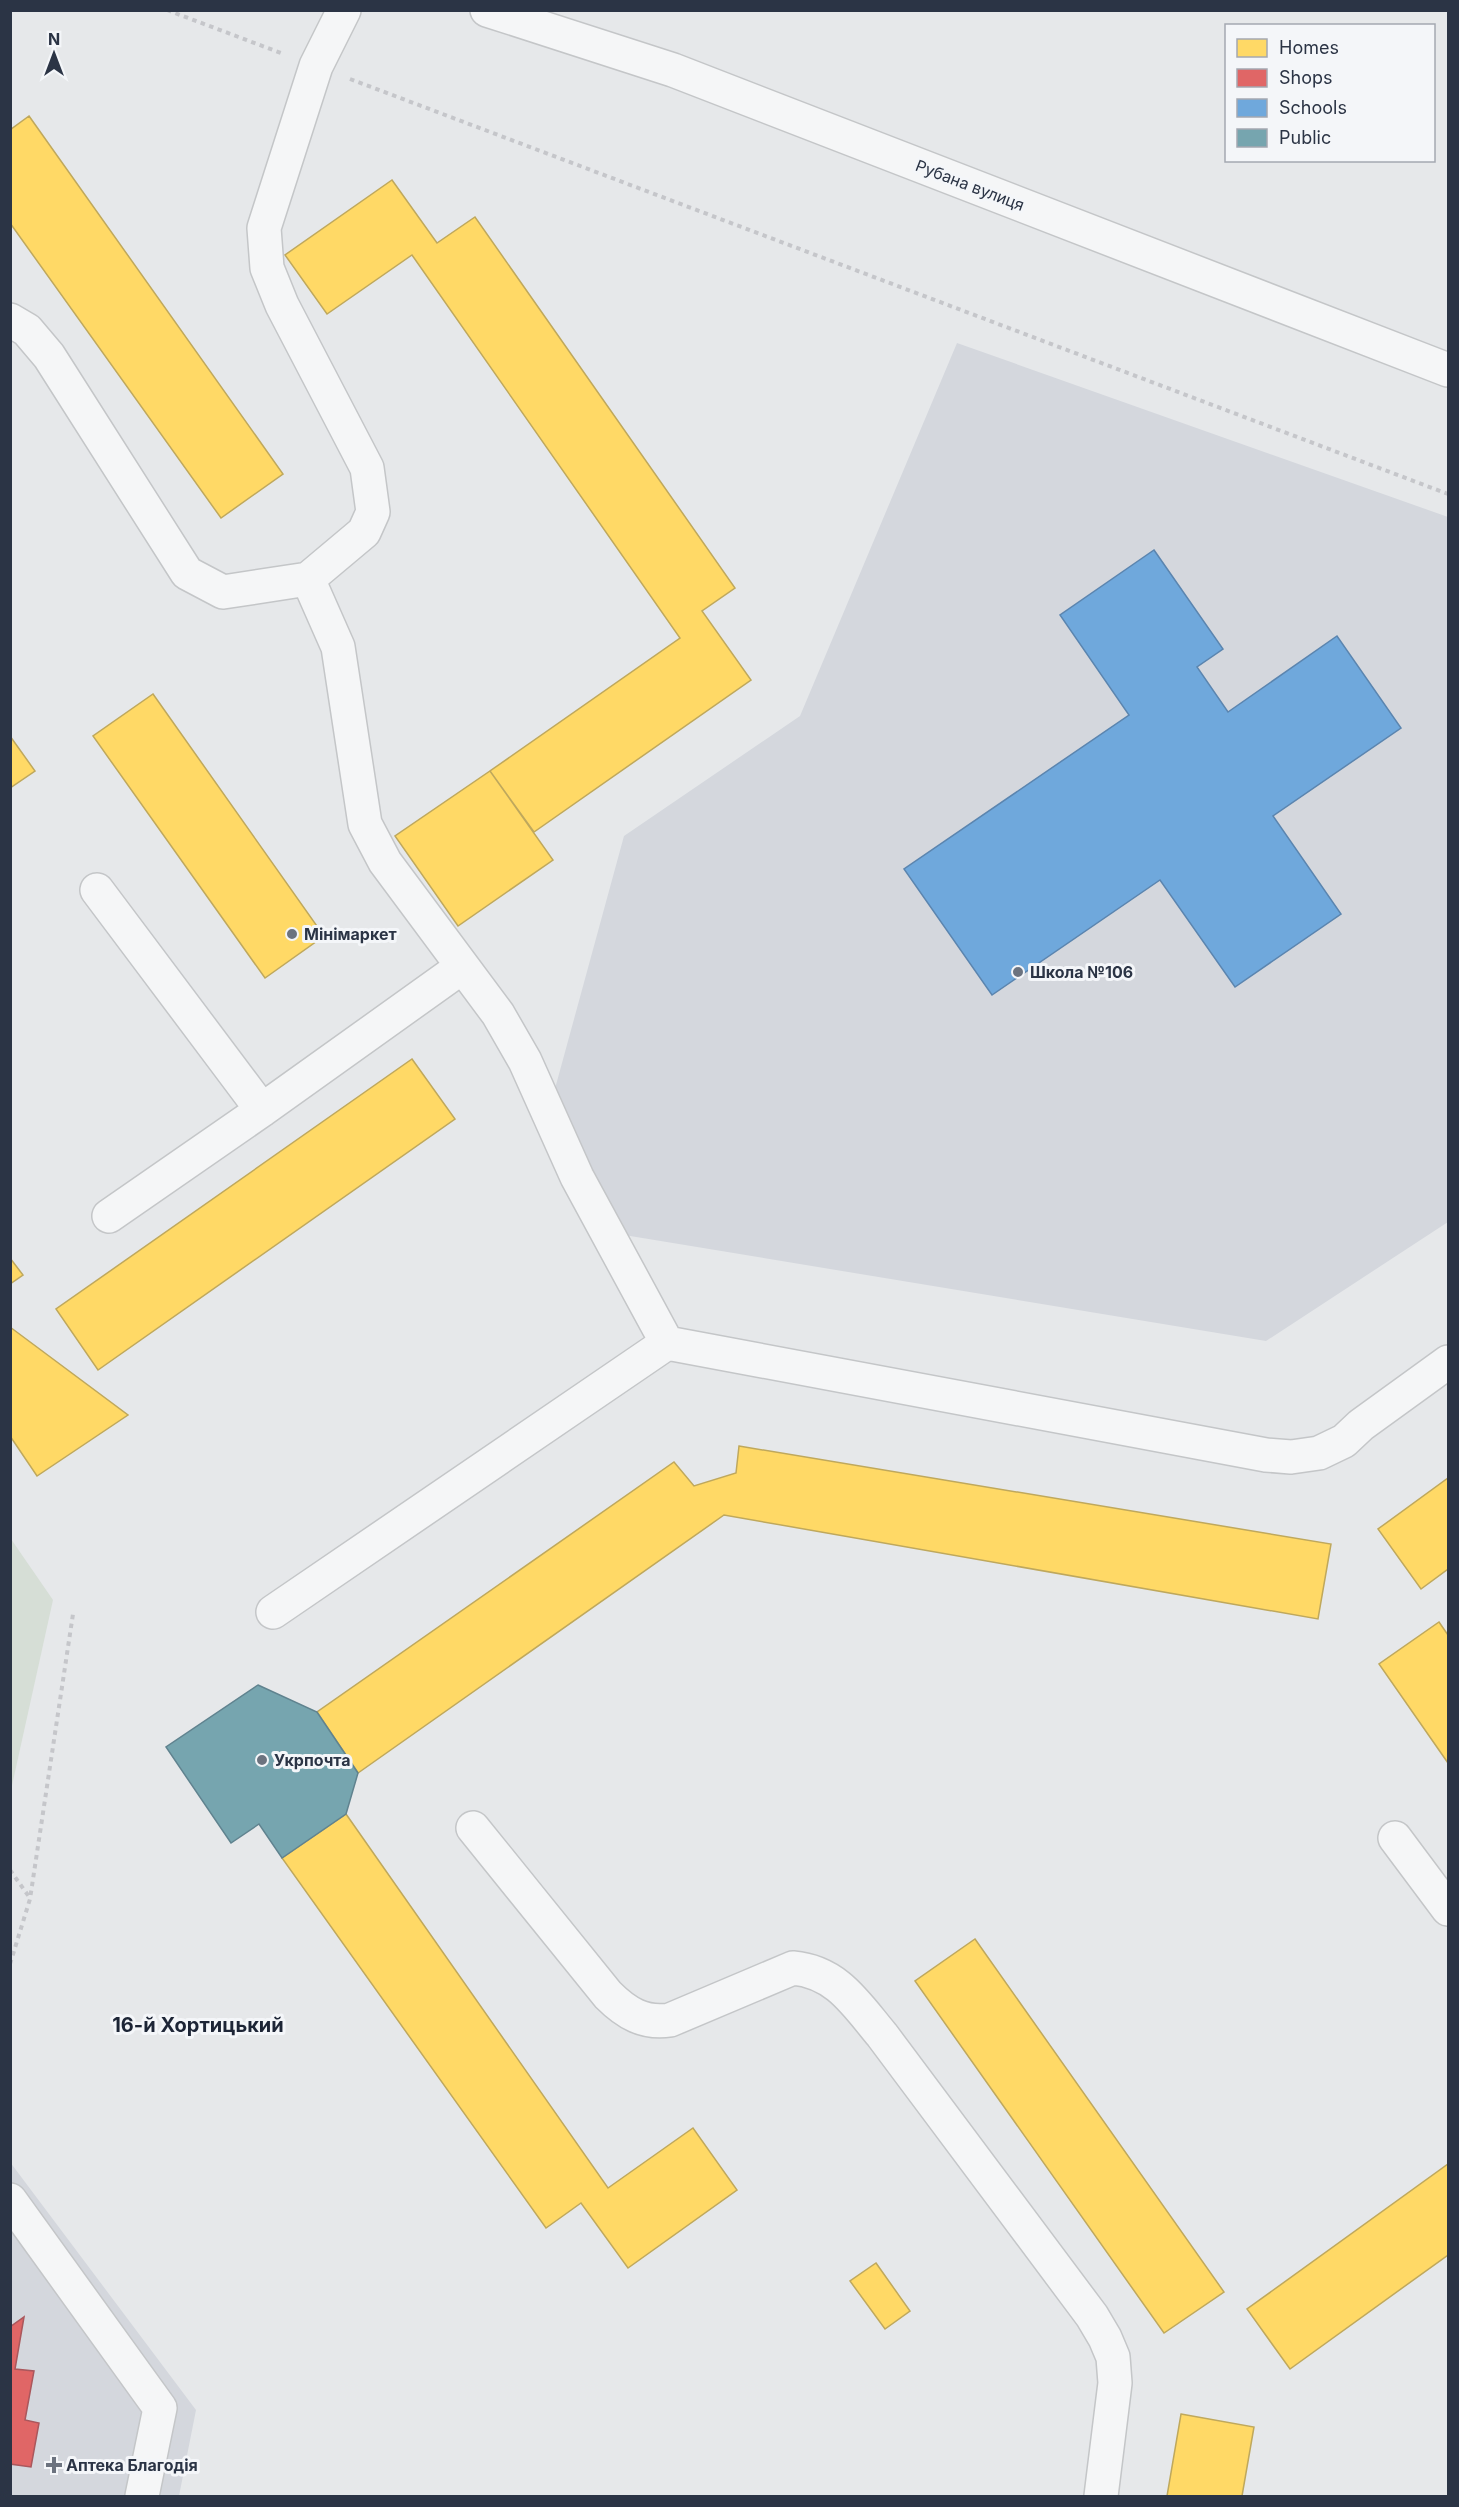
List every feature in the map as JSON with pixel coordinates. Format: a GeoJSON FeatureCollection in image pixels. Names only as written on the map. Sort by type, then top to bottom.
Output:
{"type":"FeatureCollection","features":[{"type":"Feature","properties":{"kind":"street"},"geometry":{"type":"LineString","coordinates":[[10,320],[27,330],[49,356],[187,573],[223,592],[308,579],[364,532],[373,512],[367,468],[282,305],[267,268],[264,228],[316,66],[344,10]]}},
{"type":"Feature","properties":{"kind":"street","name":"Рубана вулиця"},"geometry":{"type":"LineString","coordinates":[[488,10],[673,70],[1449,370]]}},
{"type":"Feature","properties":{"kind":"street"},"geometry":{"type":"LineString","coordinates":[[308,579],[338,648],[365,824],[385,862],[498,1014],[525,1062],[577,1177],[667,1342]]}},
{"type":"Feature","properties":{"kind":"street"},"geometry":{"type":"LineString","coordinates":[[97,890],[262,1110]]}},
{"type":"Feature","properties":{"kind":"street"},"geometry":{"type":"LineString","coordinates":[[109,1216],[462,967]]}},
{"type":"Feature","properties":{"kind":"street"},"geometry":{"type":"LineString","coordinates":[[273,1612],[667,1342],[1266,1455],[1291,1457],[1319,1453],[1344,1441],[1361,1425],[1449,1362]]}},
{"type":"Feature","properties":{"kind":"street"},"geometry":{"type":"LineString","coordinates":[[473,1828],[608,1995],[620,2007],[634,2015],[658,2022],[670,2020],[793,1968],[809,1970],[830,1978],[849,1996],[882,2035],[1092,2316],[1105,2338],[1113,2358],[1115,2383],[1101,2496]]}},
{"type":"Feature","properties":{"kind":"street"},"geometry":{"type":"LineString","coordinates":[[1395,1838],[1449,1909]]}},
{"type":"Feature","properties":{"kind":"street"},"geometry":{"type":"LineString","coordinates":[[10,2200],[160,2408],[142,2496]]}},
{"type":"Feature","properties":{"kind":"path"},"geometry":{"type":"LineString","coordinates":[[167,10],[1449,494]]}},
{"type":"Feature","properties":{"kind":"path"},"geometry":{"type":"LineString","coordinates":[[10,1964],[30,1899],[73,1614]]}},
{"type":"Feature","properties":{"kind":"path"},"geometry":{"type":"LineString","coordinates":[[10,1870],[30,1899]]}},
{"type":"Feature","properties":{"kind":"shaded area","name":"Школа №106"},"geometry":{"type":"Polygon","coordinates":[[[957,343],[1448,517],[1448,1222],[1266,1341],[612,1233],[550,1107],[624,836],[800,716],[957,343]]]}},
{"type":"Feature","properties":{"kind":"shaded area"},"geometry":{"type":"Polygon","coordinates":[[[10,1539],[53,1600],[11,1790],[10,1539]]]}},
{"type":"Feature","properties":{"kind":"shaded area"},"geometry":{"type":"Polygon","coordinates":[[[10,2162],[196,2410],[179,2496],[11,2496],[10,2162]]]}},
{"type":"Feature","properties":{"kind":"building: Homes"},"geometry":{"type":"Polygon","coordinates":[[[29,116],[283,474],[221,518],[10,223],[10,130],[29,116]]]}},
{"type":"Feature","properties":{"kind":"building: Homes"},"geometry":{"type":"Polygon","coordinates":[[[392,180],[437,243],[475,217],[735,588],[702,611],[751,680],[534,832],[490,771],[680,638],[412,255],[327,314],[285,255],[392,180]]]}},
{"type":"Feature","properties":{"kind":"building: Homes"},"geometry":{"type":"Polygon","coordinates":[[[153,694],[324,936],[265,978],[93,736],[153,694]]]}},
{"type":"Feature","properties":{"kind":"building: Homes"},"geometry":{"type":"Polygon","coordinates":[[[10,736],[35,771],[10,788],[10,736]]]}},
{"type":"Feature","properties":{"kind":"building: Homes"},"geometry":{"type":"Polygon","coordinates":[[[490,771],[553,860],[458,926],[395,836],[490,771]]]}},
{"type":"Feature","properties":{"kind":"building: Homes"},"geometry":{"type":"Polygon","coordinates":[[[412,1059],[455,1119],[98,1370],[56,1309],[412,1059]]]}},
{"type":"Feature","properties":{"kind":"building: Homes"},"geometry":{"type":"Polygon","coordinates":[[[10,1258],[23,1275],[10,1284],[10,1258]]]}},
{"type":"Feature","properties":{"kind":"building: Homes"},"geometry":{"type":"Polygon","coordinates":[[[10,1327],[128,1415],[37,1476],[10,1436],[10,1327]]]}},
{"type":"Feature","properties":{"kind":"building: Homes"},"geometry":{"type":"Polygon","coordinates":[[[739,1446],[1331,1544],[1318,1619],[724,1515],[358,1773],[317,1712],[674,1462],[694,1486],[736,1473],[739,1446]]]}},
{"type":"Feature","properties":{"kind":"building: Homes"},"geometry":{"type":"Polygon","coordinates":[[[1448,1478],[1448,1569],[1421,1589],[1378,1529],[1448,1478]]]}},
{"type":"Feature","properties":{"kind":"building: Homes"},"geometry":{"type":"Polygon","coordinates":[[[1439,1622],[1448,1635],[1448,1763],[1379,1664],[1439,1622]]]}},
{"type":"Feature","properties":{"kind":"building: Homes"},"geometry":{"type":"Polygon","coordinates":[[[346,1814],[608,2188],[693,2128],[737,2190],[628,2268],[581,2203],[546,2228],[282,1858],[346,1814]]]}},
{"type":"Feature","properties":{"kind":"building: Homes"},"geometry":{"type":"Polygon","coordinates":[[[975,1939],[1224,2292],[1164,2333],[915,1981],[975,1939]]]}},
{"type":"Feature","properties":{"kind":"building: Homes"},"geometry":{"type":"Polygon","coordinates":[[[1448,2164],[1448,2255],[1290,2369],[1247,2309],[1448,2164]]]}},
{"type":"Feature","properties":{"kind":"building: Homes"},"geometry":{"type":"Polygon","coordinates":[[[876,2263],[910,2311],[885,2329],[850,2281],[876,2263]]]}},
{"type":"Feature","properties":{"kind":"building: Homes"},"geometry":{"type":"Polygon","coordinates":[[[1181,2414],[1254,2427],[1242,2496],[1167,2496],[1181,2414]]]}},
{"type":"Feature","properties":{"kind":"building: Shops"},"geometry":{"type":"Polygon","coordinates":[[[24,2317],[15,2369],[34,2371],[25,2420],[39,2423],[31,2467],[10,2464],[10,2327],[24,2317]]]}},
{"type":"Feature","properties":{"kind":"building: Schools"},"geometry":{"type":"Polygon","coordinates":[[[1154,550],[1223,649],[1197,667],[1228,712],[1337,636],[1401,728],[1273,816],[1341,914],[1235,987],[1160,880],[992,995],[904,869],[1129,715],[1060,615],[1154,550]]]}},
{"type":"Feature","properties":{"kind":"building: Public","name":"Укрпочта"},"geometry":{"type":"Polygon","coordinates":[[[258,1685],[317,1712],[358,1773],[346,1814],[282,1858],[259,1824],[231,1843],[166,1747],[258,1685]]]}},
{"type":"Feature","properties":{"kind":"place","name":"Мiнiмаркет"},"geometry":{"type":"Point","coordinates":[292,934]}},
{"type":"Feature","properties":{"kind":"place","name":"Школа №106"},"geometry":{"type":"Point","coordinates":[1018,972]}},
{"type":"Feature","properties":{"kind":"place","name":"Укрпочта"},"geometry":{"type":"Point","coordinates":[262,1760]}},
{"type":"Feature","properties":{"kind":"place","name":"Аптека Благодiя"},"geometry":{"type":"Point","coordinates":[54,2465]}},
{"type":"Feature","properties":{"kind":"district","name":"16-й Хортицький"},"geometry":{"type":"Point","coordinates":[198,2025]}}]}
